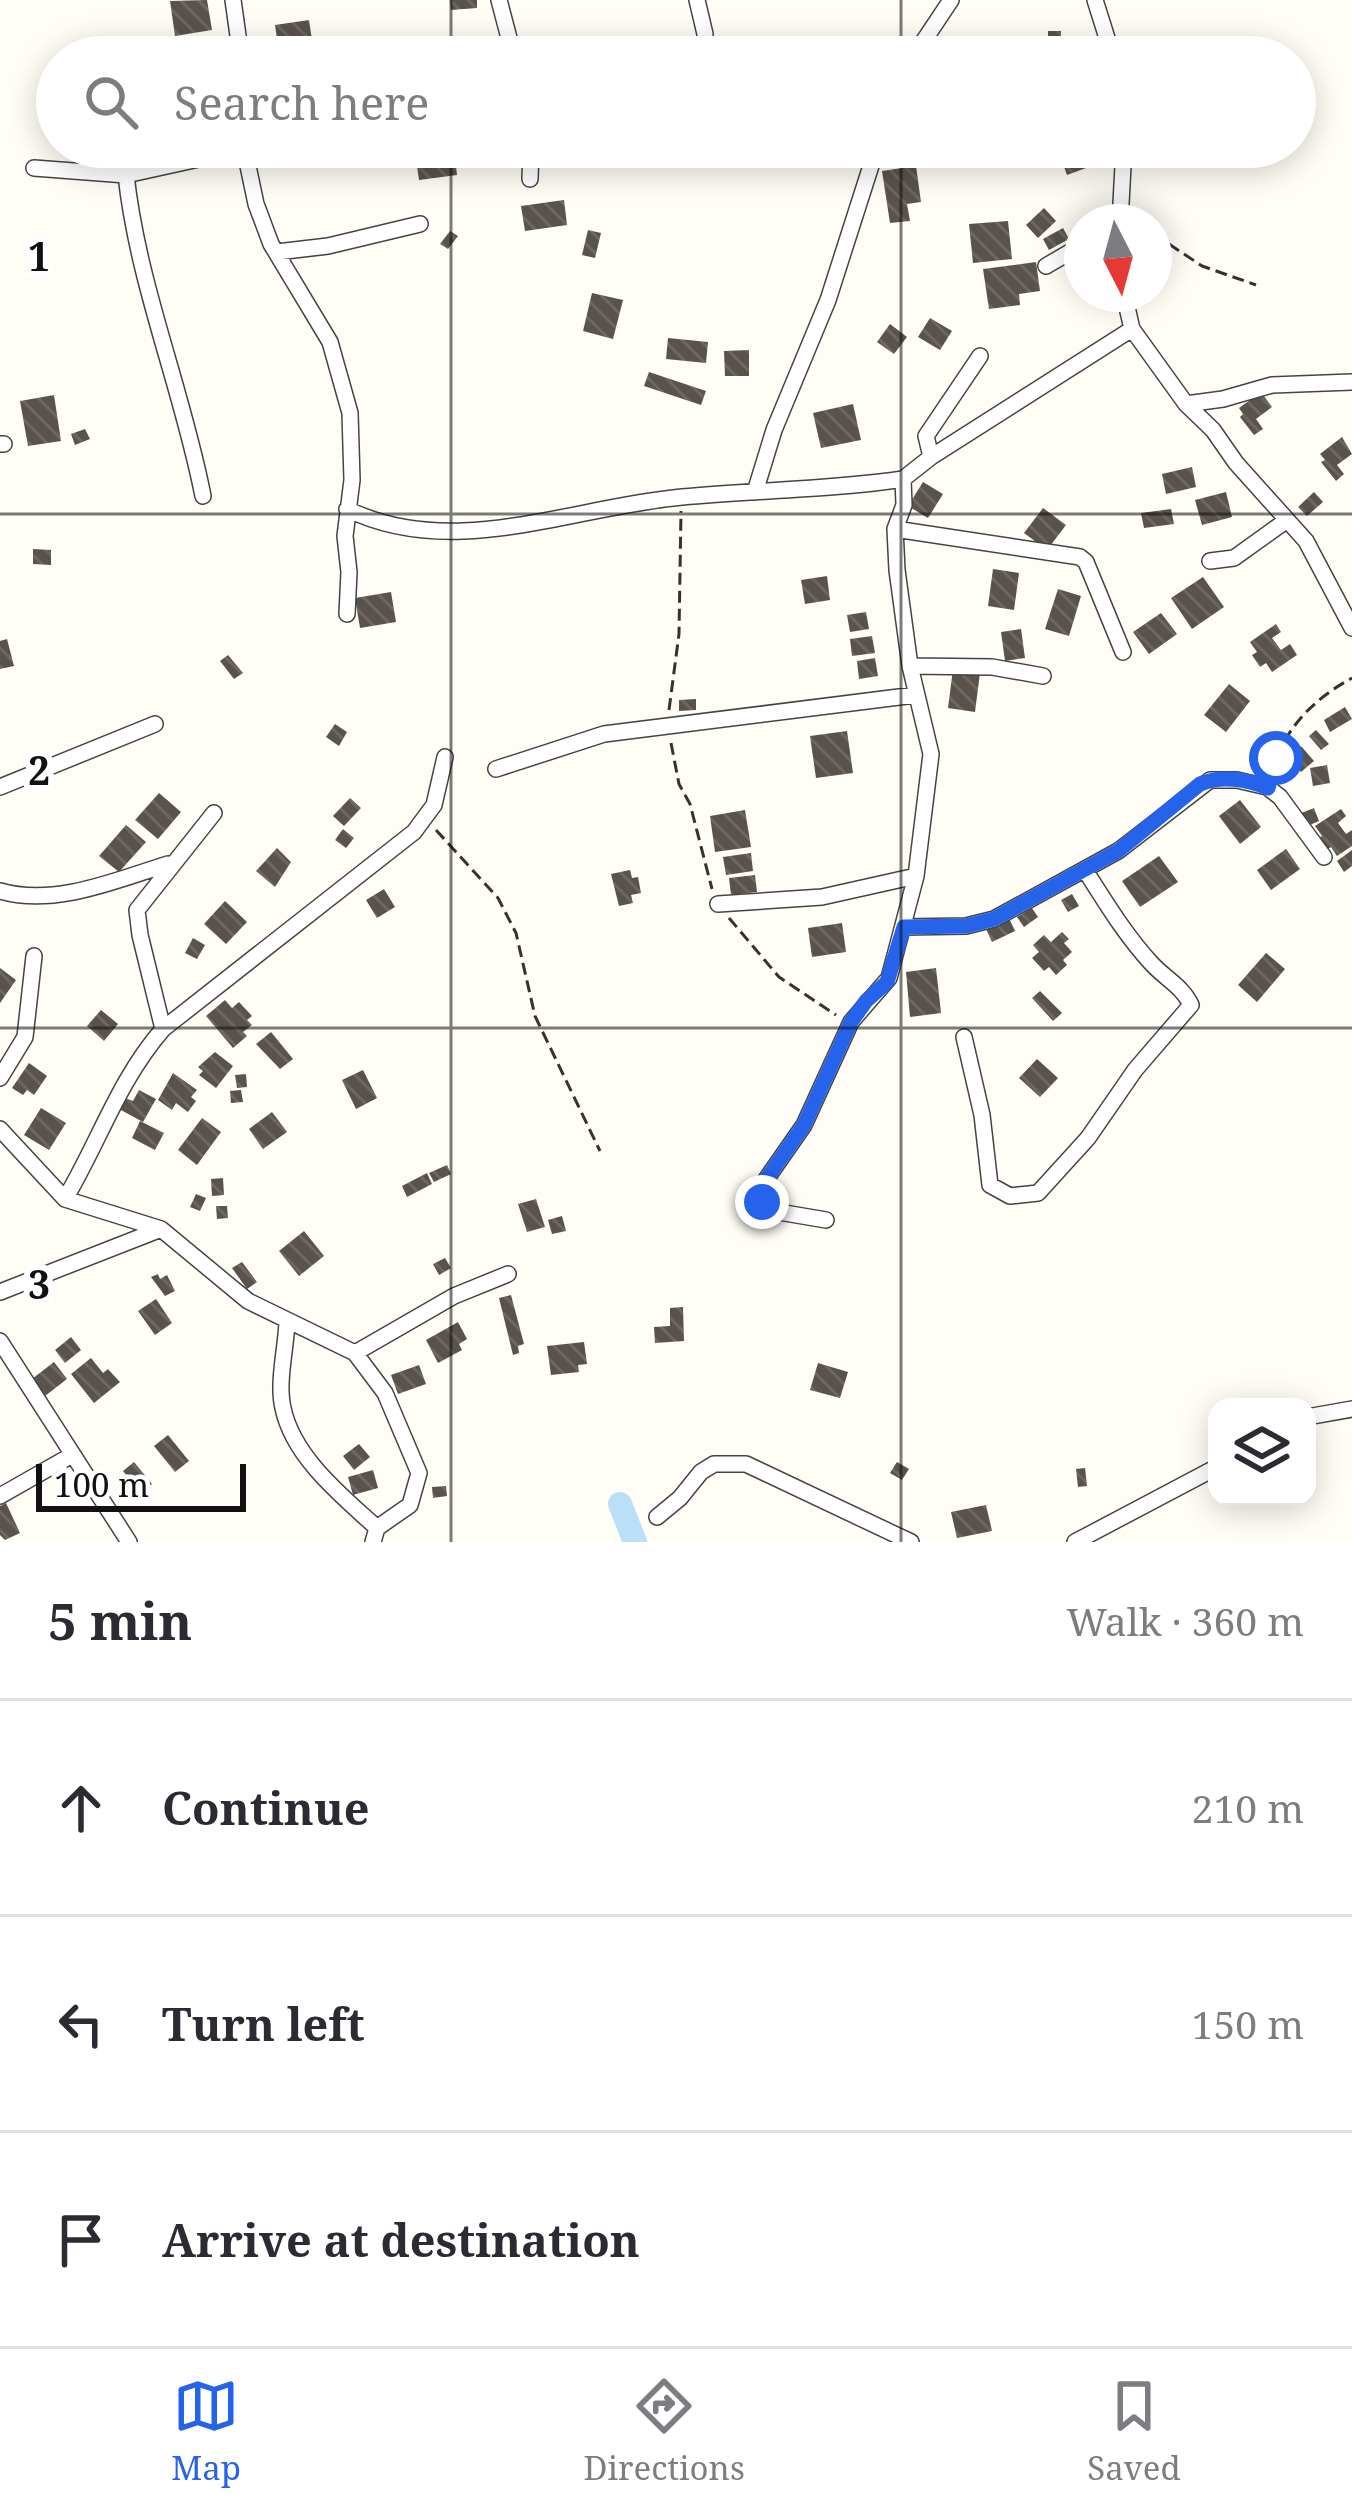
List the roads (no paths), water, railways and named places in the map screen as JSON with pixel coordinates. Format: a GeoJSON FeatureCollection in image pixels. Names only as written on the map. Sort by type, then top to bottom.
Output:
{"type":"FeatureCollection","features":[{"type":"Feature","properties":{"kind":"street"},"geometry":{"type":"LineString","coordinates":[[233,0],[238,36]]}},
{"type":"Feature","properties":{"kind":"street"},"geometry":{"type":"LineString","coordinates":[[499,0],[508,36]]}},
{"type":"Feature","properties":{"kind":"street"},"geometry":{"type":"LineString","coordinates":[[697,0],[704,34]]}},
{"type":"Feature","properties":{"kind":"street"},"geometry":{"type":"LineString","coordinates":[[927,36],[951,0]]}},
{"type":"Feature","properties":{"kind":"street"},"geometry":{"type":"LineString","coordinates":[[1095,0],[1106,36]]}},
{"type":"Feature","properties":{"kind":"street"},"geometry":{"type":"LineString","coordinates":[[46,168],[126,175],[157,168]]}},
{"type":"Feature","properties":{"kind":"street"},"geometry":{"type":"LineString","coordinates":[[248,168],[256,204],[277,252],[330,342],[350,413],[347,614]]}},
{"type":"Feature","properties":{"kind":"street"},"geometry":{"type":"LineString","coordinates":[[530,168],[530,178]]}},
{"type":"Feature","properties":{"kind":"street"},"geometry":{"type":"LineString","coordinates":[[755,492],[780,413],[828,300],[870,168]]}},
{"type":"Feature","properties":{"kind":"street"},"geometry":{"type":"LineString","coordinates":[[1121,204],[1123,168]]}},
{"type":"Feature","properties":{"kind":"street"},"geometry":{"type":"LineString","coordinates":[[126,175],[139,260],[193,445],[203,496]]}},
{"type":"Feature","properties":{"kind":"street"},"geometry":{"type":"LineString","coordinates":[[277,252],[328,246],[420,224]]}},
{"type":"Feature","properties":{"kind":"street"},"geometry":{"type":"LineString","coordinates":[[1046,266],[1064,256]]}},
{"type":"Feature","properties":{"kind":"street"},"geometry":{"type":"LineString","coordinates":[[1128,312],[1132,329],[1186,404],[1306,541],[1352,628]]}},
{"type":"Feature","properties":{"kind":"street"},"geometry":{"type":"LineString","coordinates":[[347,509],[395,528],[449,533],[682,497],[903,479],[1132,329]]}},
{"type":"Feature","properties":{"kind":"street"},"geometry":{"type":"LineString","coordinates":[[931,457],[926,436],[980,356]]}},
{"type":"Feature","properties":{"kind":"street"},"geometry":{"type":"LineString","coordinates":[[1186,404],[1272,385],[1352,382]]}},
{"type":"Feature","properties":{"kind":"street"},"geometry":{"type":"LineString","coordinates":[[826,1220],[773,1211],[762,1202],[765,1181],[804,1125],[851,1022],[887,982],[916,876],[931,754],[910,666],[895,529],[904,505],[903,479]]}},
{"type":"Feature","properties":{"kind":"street"},"geometry":{"type":"LineString","coordinates":[[1210,561],[1234,558],[1287,520]]}},
{"type":"Feature","properties":{"kind":"street"},"geometry":{"type":"LineString","coordinates":[[895,529],[1080,557],[1123,652]]}},
{"type":"Feature","properties":{"kind":"street"},"geometry":{"type":"LineString","coordinates":[[910,666],[992,667],[1043,676]]}},
{"type":"Feature","properties":{"kind":"street"},"geometry":{"type":"LineString","coordinates":[[496,769],[604,734],[915,694]]}},
{"type":"Feature","properties":{"kind":"street"},"geometry":{"type":"LineString","coordinates":[[0,787],[155,724]]}},
{"type":"Feature","properties":{"kind":"street"},"geometry":{"type":"LineString","coordinates":[[65,1199],[131,1067],[164,1029],[426,820],[446,757]]}},
{"type":"Feature","properties":{"kind":"street"},"geometry":{"type":"LineString","coordinates":[[904,927],[976,925],[1085,870],[1144,833],[1210,780],[1237,780],[1268,788],[1280,797],[1324,857]]}},
{"type":"Feature","properties":{"kind":"street"},"geometry":{"type":"LineString","coordinates":[[164,1029],[137,910],[214,813]]}},
{"type":"Feature","properties":{"kind":"street"},"geometry":{"type":"LineString","coordinates":[[0,891],[34,896],[71,892],[170,863]]}},
{"type":"Feature","properties":{"kind":"street"},"geometry":{"type":"LineString","coordinates":[[964,1037],[982,1115],[990,1185],[1010,1196],[1039,1193],[1191,1006],[1181,989],[1128,936],[1085,870]]}},
{"type":"Feature","properties":{"kind":"street"},"geometry":{"type":"LineString","coordinates":[[718,904],[822,897],[916,876]]}},
{"type":"Feature","properties":{"kind":"street"},"geometry":{"type":"LineString","coordinates":[[0,1078],[25,1037],[34,956]]}},
{"type":"Feature","properties":{"kind":"street"},"geometry":{"type":"LineString","coordinates":[[0,1129],[65,1199],[161,1229],[248,1301],[355,1353],[385,1394],[419,1473],[410,1504],[375,1535],[328,1484],[292,1432],[282,1406],[287,1322]]}},
{"type":"Feature","properties":{"kind":"street"},"geometry":{"type":"LineString","coordinates":[[0,1292],[161,1229]]}},
{"type":"Feature","properties":{"kind":"street"},"geometry":{"type":"LineString","coordinates":[[355,1353],[454,1296],[508,1274]]}},
{"type":"Feature","properties":{"kind":"street"},"geometry":{"type":"LineString","coordinates":[[0,1341],[129,1542]]}},
{"type":"Feature","properties":{"kind":"street"},"geometry":{"type":"LineString","coordinates":[[1316,1415],[1352,1409]]}},
{"type":"Feature","properties":{"kind":"street"},"geometry":{"type":"LineString","coordinates":[[0,1496],[72,1454]]}},
{"type":"Feature","properties":{"kind":"street"},"geometry":{"type":"LineString","coordinates":[[657,1517],[714,1464],[746,1464],[911,1542]]}},
{"type":"Feature","properties":{"kind":"street"},"geometry":{"type":"LineString","coordinates":[[1075,1542],[1208,1472]]}},
{"type":"Feature","properties":{"kind":"waterway"},"geometry":{"type":"LineString","coordinates":[[620,1504],[635,1542]]}}]}
